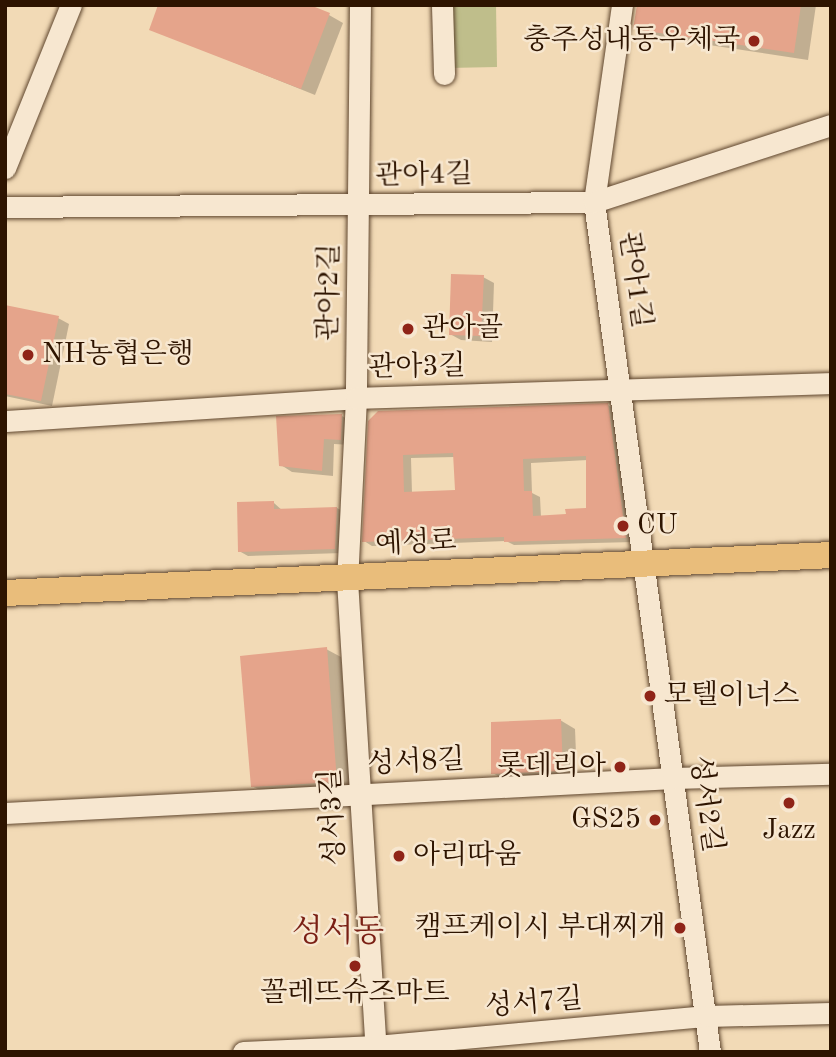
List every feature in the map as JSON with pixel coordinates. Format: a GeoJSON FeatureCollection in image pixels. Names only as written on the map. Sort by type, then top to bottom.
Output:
{"type":"FeatureCollection","features":[{"type":"Feature","properties":{"kind":"main road","name":"예성로"},"geometry":{"type":"LineString","coordinates":[[5,593],[348,580],[831,555]]}},
{"type":"Feature","properties":{"kind":"street"},"geometry":{"type":"LineString","coordinates":[[5,168],[71,5]]}},
{"type":"Feature","properties":{"kind":"street","name":"관아2길"},"geometry":{"type":"LineString","coordinates":[[348,580],[356,398],[360,5]]}},
{"type":"Feature","properties":{"kind":"street"},"geometry":{"type":"LineString","coordinates":[[442,5],[444,74]]}},
{"type":"Feature","properties":{"kind":"street","name":"관아1길"},"geometry":{"type":"LineString","coordinates":[[622,5],[594,202],[645,563]]}},
{"type":"Feature","properties":{"kind":"street","name":"관아4길"},"geometry":{"type":"LineString","coordinates":[[5,207],[594,202],[831,125]]}},
{"type":"Feature","properties":{"kind":"street","name":"관아3길"},"geometry":{"type":"LineString","coordinates":[[5,421],[356,398],[831,383]]}},
{"type":"Feature","properties":{"kind":"street","name":"성서2길"},"geometry":{"type":"LineString","coordinates":[[645,563],[710,1052]]}},
{"type":"Feature","properties":{"kind":"street","name":"성서3길"},"geometry":{"type":"LineString","coordinates":[[348,580],[376,1049]]}},
{"type":"Feature","properties":{"kind":"street","name":"성서8길"},"geometry":{"type":"LineString","coordinates":[[5,813],[673,778],[831,774]]}},
{"type":"Feature","properties":{"kind":"street","name":"성서7길"},"geometry":{"type":"LineString","coordinates":[[243,1052],[376,1049],[707,1016],[831,1013]]}},
{"type":"Feature","properties":{"kind":"shaded area"},"geometry":{"type":"Polygon","coordinates":[[[448,5],[496,5],[497,67],[448,68],[448,5]]]}},
{"type":"Feature","properties":{"kind":"building"},"geometry":{"type":"Polygon","coordinates":[[[158,5],[310,5],[330,13],[301,89],[149,30],[158,5]]]}},
{"type":"Feature","properties":{"kind":"building","name":"충주성내동우체국"},"geometry":{"type":"Polygon","coordinates":[[[637,5],[801,5],[794,53],[633,29],[637,5]]]}},
{"type":"Feature","properties":{"kind":"building"},"geometry":{"type":"Polygon","coordinates":[[[451,274],[484,275],[481,336],[449,335],[451,274]]]}},
{"type":"Feature","properties":{"kind":"building","name":"NH농협은행"},"geometry":{"type":"Polygon","coordinates":[[[5,305],[59,316],[41,401],[5,394],[5,305]]]}},
{"type":"Feature","properties":{"kind":"building"},"geometry":{"type":"Polygon","coordinates":[[[608,403],[626,538],[504,542],[504,537],[362,542],[368,421],[378,411],[608,403]],[[453,453],[403,455],[404,492],[455,490],[453,453]],[[586,456],[523,459],[524,491],[532,491],[533,516],[566,514],[565,509],[586,508],[586,456]]]}},
{"type":"Feature","properties":{"kind":"building"},"geometry":{"type":"Polygon","coordinates":[[[342,414],[341,440],[324,439],[322,471],[279,466],[276,416],[342,414]]]}},
{"type":"Feature","properties":{"kind":"building"},"geometry":{"type":"Polygon","coordinates":[[[274,501],[274,509],[337,507],[335,549],[238,552],[237,502],[274,501]]]}},
{"type":"Feature","properties":{"kind":"building"},"geometry":{"type":"Polygon","coordinates":[[[327,647],[337,782],[251,787],[240,656],[327,647]]]}},
{"type":"Feature","properties":{"kind":"building"},"geometry":{"type":"Polygon","coordinates":[[[561,719],[563,771],[491,774],[491,722],[561,719]]]}},
{"type":"Feature","properties":{"kind":"place","name":"충주성내동우체국"},"geometry":{"type":"Point","coordinates":[754,41]}},
{"type":"Feature","properties":{"kind":"place","name":"관아골"},"geometry":{"type":"Point","coordinates":[408,329]}},
{"type":"Feature","properties":{"kind":"place","name":"NH농협은행"},"geometry":{"type":"Point","coordinates":[28,355]}},
{"type":"Feature","properties":{"kind":"place","name":"CU"},"geometry":{"type":"Point","coordinates":[623,526]}},
{"type":"Feature","properties":{"kind":"place","name":"모텔이너스"},"geometry":{"type":"Point","coordinates":[650,696]}},
{"type":"Feature","properties":{"kind":"place","name":"롯데리아"},"geometry":{"type":"Point","coordinates":[620,767]}},
{"type":"Feature","properties":{"kind":"place","name":"Jazz"},"geometry":{"type":"Point","coordinates":[789,803]}},
{"type":"Feature","properties":{"kind":"place","name":"GS25"},"geometry":{"type":"Point","coordinates":[655,820]}},
{"type":"Feature","properties":{"kind":"place","name":"아리따움"},"geometry":{"type":"Point","coordinates":[399,856]}},
{"type":"Feature","properties":{"kind":"place","name":"캠프케이시 부대찌개"},"geometry":{"type":"Point","coordinates":[680,928]}},
{"type":"Feature","properties":{"kind":"place","name":"꼴레뜨슈즈마트"},"geometry":{"type":"Point","coordinates":[355,966]}},
{"type":"Feature","properties":{"kind":"district","name":"성서동"},"geometry":{"type":"Point","coordinates":[338,933]}}]}
